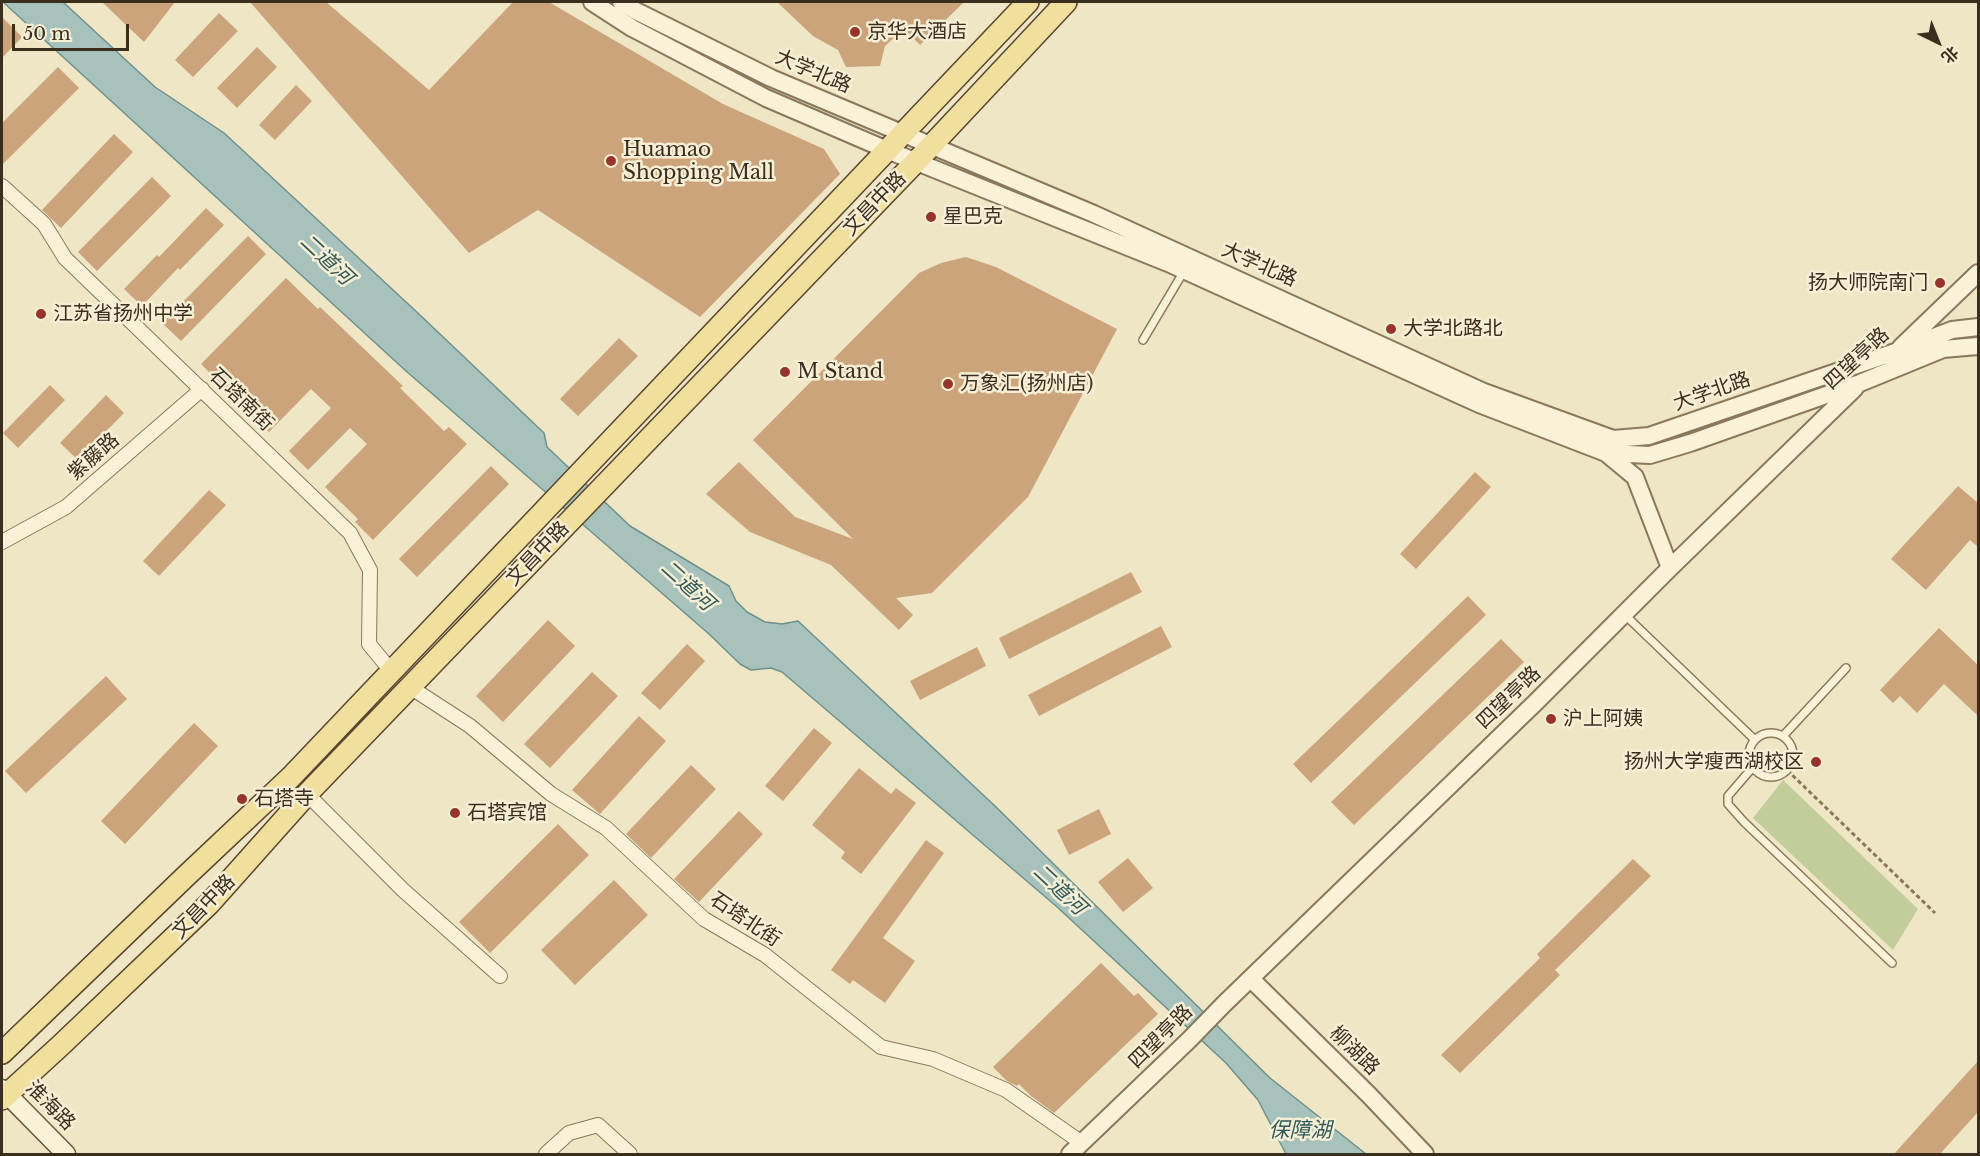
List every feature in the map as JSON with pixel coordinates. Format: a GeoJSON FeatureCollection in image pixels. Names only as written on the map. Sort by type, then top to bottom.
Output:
{"type":"FeatureCollection","features":[{"type":"Feature","properties":{"kind":"main road","name":"文昌中路"},"geometry":{"type":"LineString","coordinates":[[2,1053],[291,777],[1028,2]]}},
{"type":"Feature","properties":{"kind":"main road","name":"文昌中路"},"geometry":{"type":"LineString","coordinates":[[3,1094],[209,904],[307,794],[923,154],[1066,2]]}},
{"type":"Feature","properties":{"kind":"main road","name":"淮海路"},"geometry":{"type":"LineString","coordinates":[[3,1094],[66,1155]]}},
{"type":"Feature","properties":{"kind":"street","name":"大学北路"},"geometry":{"type":"LineString","coordinates":[[592,2],[633,28],[766,98],[887,150],[923,154],[1094,214],[1484,392],[1613,439],[1649,436],[1895,352],[1952,330],[1978,327]]}},
{"type":"Feature","properties":{"kind":"street","name":"大学北路"},"geometry":{"type":"LineString","coordinates":[[621,2],[771,78],[903,134],[923,154],[1479,404],[1606,453],[1650,455],[1860,383],[1943,349],[1978,345]]}},
{"type":"Feature","properties":{"kind":"street","name":"石塔南街"},"geometry":{"type":"LineString","coordinates":[[2,186],[44,224],[65,258],[350,534],[370,570],[369,644],[392,672]]}},
{"type":"Feature","properties":{"kind":"street","name":"四望亭路"},"geometry":{"type":"LineString","coordinates":[[1076,1149],[1860,383],[1978,273]]}},
{"type":"Feature","properties":{"kind":"street","name":"紫藤路"},"geometry":{"type":"LineString","coordinates":[[2,542],[66,507],[202,389]]}},
{"type":"Feature","properties":{"kind":"street"},"geometry":{"type":"LineString","coordinates":[[1606,453],[1635,477],[1670,568]]}},
{"type":"Feature","properties":{"kind":"street","name":"石塔北街"},"geometry":{"type":"LineString","coordinates":[[410,687],[470,726],[551,794],[606,828],[704,919],[765,956],[882,1047],[933,1059],[1006,1090],[1076,1149]]}},
{"type":"Feature","properties":{"kind":"street"},"geometry":{"type":"LineString","coordinates":[[307,794],[403,890],[500,976]]}},
{"type":"Feature","properties":{"kind":"street","name":"柳湖路"},"geometry":{"type":"LineString","coordinates":[[1251,979],[1369,1095],[1425,1155]]}},
{"type":"Feature","properties":{"kind":"street"},"geometry":{"type":"LineString","coordinates":[[546,1155],[569,1133],[598,1125],[630,1155]]}},
{"type":"Feature","properties":{"kind":"lane"},"geometry":{"type":"LineString","coordinates":[[1143,340],[1184,271]]}},
{"type":"Feature","properties":{"kind":"lane"},"geometry":{"type":"LineString","coordinates":[[1623,614],[1755,740]]}},
{"type":"Feature","properties":{"kind":"lane"},"geometry":{"type":"LineString","coordinates":[[1783,736],[1846,668]]}},
{"type":"Feature","properties":{"kind":"lane"},"geometry":{"type":"LineString","coordinates":[[1773,733],[1783,736],[1790,743],[1793,752],[1792,762],[1779,776],[1769,777],[1760,774],[1753,767],[1749,758],[1750,748],[1755,740],[1764,734],[1773,733]]}},
{"type":"Feature","properties":{"kind":"lane"},"geometry":{"type":"LineString","coordinates":[[1753,767],[1728,796],[1728,804],[1892,963]]}},
{"type":"Feature","properties":{"kind":"path"},"geometry":{"type":"LineString","coordinates":[[1787,770],[1935,913]]}},
{"type":"Feature","properties":{"kind":"green space"},"geometry":{"type":"Polygon","coordinates":[[[1783,780],[1918,909],[1893,950],[1753,818],[1783,780]]]}},
{"type":"Feature","properties":{"kind":"water"},"geometry":{"type":"Polygon","coordinates":[[[3,2],[63,2],[155,87],[224,133],[544,433],[547,447],[630,526],[729,586],[736,601],[747,612],[765,622],[782,624],[798,621],[996,807],[1270,1078],[1366,1154],[1286,1154],[1258,1100],[1226,1063],[1056,906],[782,672],[771,668],[751,670],[740,664],[709,634],[406,371],[3,2]]]}},
{"type":"Feature","properties":{"kind":"building"},"geometry":{"type":"Polygon","coordinates":[[[102,2],[175,2],[144,42],[102,2]]]}},
{"type":"Feature","properties":{"kind":"building","name":"Huamao Shopping Mall"},"geometry":{"type":"Polygon","coordinates":[[[250,2],[326,2],[429,90],[513,2],[549,2],[723,104],[824,149],[840,174],[700,317],[538,210],[469,253],[250,2]]]}},
{"type":"Feature","properties":{"kind":"building","name":"京华大酒店"},"geometry":{"type":"Polygon","coordinates":[[[777,2],[964,2],[920,45],[904,29],[885,46],[880,66],[846,67],[838,50],[813,36],[777,2]]]}},
{"type":"Feature","properties":{"kind":"building"},"geometry":{"type":"Polygon","coordinates":[[[219,13],[238,31],[193,77],[175,60],[219,13]]]}},
{"type":"Feature","properties":{"kind":"building"},"geometry":{"type":"Polygon","coordinates":[[[2,17],[22,37],[2,58],[2,17]]]}},
{"type":"Feature","properties":{"kind":"building"},"geometry":{"type":"Polygon","coordinates":[[[257,47],[277,67],[237,108],[217,88],[257,47]]]}},
{"type":"Feature","properties":{"kind":"building"},"geometry":{"type":"Polygon","coordinates":[[[58,67],[79,88],[2,165],[2,123],[58,67]]]}},
{"type":"Feature","properties":{"kind":"building"},"geometry":{"type":"Polygon","coordinates":[[[296,85],[312,101],[275,140],[259,125],[296,85]]]}},
{"type":"Feature","properties":{"kind":"building"},"geometry":{"type":"Polygon","coordinates":[[[114,134],[133,152],[61,228],[42,210],[114,134]]]}},
{"type":"Feature","properties":{"kind":"building"},"geometry":{"type":"Polygon","coordinates":[[[152,177],[171,196],[97,271],[78,252],[152,177]]]}},
{"type":"Feature","properties":{"kind":"building"},"geometry":{"type":"Polygon","coordinates":[[[206,208],[224,225],[142,306],[124,289],[157,255],[159,257],[206,208]]]}},
{"type":"Feature","properties":{"kind":"building"},"geometry":{"type":"Polygon","coordinates":[[[248,236],[266,254],[181,341],[162,323],[248,236]]]}},
{"type":"Feature","properties":{"kind":"building","name":"万象汇(扬州店)"},"geometry":{"type":"Polygon","coordinates":[[[966,257],[996,267],[1117,329],[1028,497],[932,593],[896,598],[913,615],[899,630],[831,565],[750,532],[706,494],[739,462],[795,517],[853,539],[753,440],[919,273],[941,263],[966,257]]]}},
{"type":"Feature","properties":{"kind":"building"},"geometry":{"type":"Polygon","coordinates":[[[286,278],[403,386],[400,388],[444,431],[449,427],[467,444],[373,540],[355,522],[358,519],[325,487],[367,444],[350,428],[308,470],[289,451],[331,408],[311,389],[269,432],[201,364],[286,278]]]}},
{"type":"Feature","properties":{"kind":"building"},"geometry":{"type":"Polygon","coordinates":[[[619,338],[638,356],[578,416],[560,399],[619,338]]]}},
{"type":"Feature","properties":{"kind":"building"},"geometry":{"type":"Polygon","coordinates":[[[50,385],[65,400],[18,448],[3,433],[50,385]]]}},
{"type":"Feature","properties":{"kind":"building"},"geometry":{"type":"Polygon","coordinates":[[[106,395],[124,413],[78,460],[60,443],[106,395]]]}},
{"type":"Feature","properties":{"kind":"building"},"geometry":{"type":"Polygon","coordinates":[[[491,466],[509,484],[417,577],[399,559],[491,466]]]}},
{"type":"Feature","properties":{"kind":"building"},"geometry":{"type":"Polygon","coordinates":[[[1475,472],[1491,487],[1416,569],[1400,554],[1475,472]]]}},
{"type":"Feature","properties":{"kind":"building"},"geometry":{"type":"Polygon","coordinates":[[[1958,486],[1978,503],[1978,547],[1970,540],[1926,590],[1891,559],[1958,486]]]}},
{"type":"Feature","properties":{"kind":"building"},"geometry":{"type":"Polygon","coordinates":[[[209,490],[226,505],[159,576],[143,561],[209,490]]]}},
{"type":"Feature","properties":{"kind":"building"},"geometry":{"type":"Polygon","coordinates":[[[1131,572],[1142,592],[1009,659],[999,638],[1131,572]]]}},
{"type":"Feature","properties":{"kind":"building"},"geometry":{"type":"Polygon","coordinates":[[[1468,596],[1486,615],[1311,783],[1293,764],[1468,596]]]}},
{"type":"Feature","properties":{"kind":"building"},"geometry":{"type":"Polygon","coordinates":[[[548,620],[575,646],[503,722],[476,696],[548,620]]]}},
{"type":"Feature","properties":{"kind":"building"},"geometry":{"type":"Polygon","coordinates":[[[1161,626],[1172,647],[1039,716],[1028,695],[1161,626]]]}},
{"type":"Feature","properties":{"kind":"building"},"geometry":{"type":"Polygon","coordinates":[[[1939,628],[1978,665],[1978,716],[1944,684],[1917,713],[1900,696],[1893,703],[1880,690],[1939,628]]]}},
{"type":"Feature","properties":{"kind":"building"},"geometry":{"type":"Polygon","coordinates":[[[1501,639],[1524,662],[1354,825],[1331,802],[1501,639]]]}},
{"type":"Feature","properties":{"kind":"building"},"geometry":{"type":"Polygon","coordinates":[[[687,644],[705,661],[660,710],[641,693],[687,644]]]}},
{"type":"Feature","properties":{"kind":"building"},"geometry":{"type":"Polygon","coordinates":[[[977,647],[986,666],[920,700],[910,681],[977,647]]]}},
{"type":"Feature","properties":{"kind":"building"},"geometry":{"type":"Polygon","coordinates":[[[592,672],[618,696],[550,768],[524,744],[592,672]]]}},
{"type":"Feature","properties":{"kind":"building"},"geometry":{"type":"Polygon","coordinates":[[[106,676],[127,699],[26,793],[5,771],[106,676]]]}},
{"type":"Feature","properties":{"kind":"building"},"geometry":{"type":"Polygon","coordinates":[[[639,716],[666,741],[600,814],[572,790],[639,716]]]}},
{"type":"Feature","properties":{"kind":"building"},"geometry":{"type":"Polygon","coordinates":[[[194,723],[218,746],[125,844],[101,821],[194,723]]]}},
{"type":"Feature","properties":{"kind":"building"},"geometry":{"type":"Polygon","coordinates":[[[814,728],[832,743],[783,801],[765,786],[814,728]]]}},
{"type":"Feature","properties":{"kind":"building"},"geometry":{"type":"Polygon","coordinates":[[[691,765],[716,789],[651,858],[626,834],[691,765]]]}},
{"type":"Feature","properties":{"kind":"building"},"geometry":{"type":"Polygon","coordinates":[[[859,768],[891,794],[896,788],[916,803],[861,874],[841,858],[845,852],[812,825],[859,768]]]}},
{"type":"Feature","properties":{"kind":"building"},"geometry":{"type":"Polygon","coordinates":[[[1099,809],[1111,834],[1069,855],[1057,830],[1099,809]]]}},
{"type":"Feature","properties":{"kind":"building"},"geometry":{"type":"Polygon","coordinates":[[[739,811],[763,834],[699,902],[674,879],[739,811]]]}},
{"type":"Feature","properties":{"kind":"building"},"geometry":{"type":"Polygon","coordinates":[[[558,824],[589,855],[490,953],[459,922],[558,824]]]}},
{"type":"Feature","properties":{"kind":"building"},"geometry":{"type":"Polygon","coordinates":[[[926,840],[944,853],[883,938],[915,961],[885,1003],[853,980],[850,984],[831,970],[926,840]]]}},
{"type":"Feature","properties":{"kind":"building"},"geometry":{"type":"Polygon","coordinates":[[[1128,858],[1153,888],[1123,912],[1098,882],[1128,858]]]}},
{"type":"Feature","properties":{"kind":"building"},"geometry":{"type":"Polygon","coordinates":[[[1633,859],[1651,876],[1555,970],[1560,975],[1460,1073],[1441,1055],[1540,958],[1537,954],[1633,859]]]}},
{"type":"Feature","properties":{"kind":"building"},"geometry":{"type":"Polygon","coordinates":[[[614,880],[648,915],[575,985],[541,950],[614,880]]]}},
{"type":"Feature","properties":{"kind":"building"},"geometry":{"type":"Polygon","coordinates":[[[1101,963],[1134,996],[1138,993],[1158,1014],[1054,1113],[1019,1084],[1017,1086],[1007,1081],[993,1067],[1101,963]]]}},
{"type":"Feature","properties":{"kind":"building"},"geometry":{"type":"Polygon","coordinates":[[[1978,1061],[1978,1112],[1939,1155],[1893,1155],[1978,1061]]]}},
{"type":"Feature","properties":{"kind":"place","name":"京华大酒店"},"geometry":{"type":"Point","coordinates":[855,32]}},
{"type":"Feature","properties":{"kind":"place","name":"Huamao Shopping Mall"},"geometry":{"type":"Point","coordinates":[611,161]}},
{"type":"Feature","properties":{"kind":"place","name":"星巴克"},"geometry":{"type":"Point","coordinates":[931,217]}},
{"type":"Feature","properties":{"kind":"place","name":"扬大师院南门"},"geometry":{"type":"Point","coordinates":[1940,283]}},
{"type":"Feature","properties":{"kind":"place","name":"江苏省扬州中学"},"geometry":{"type":"Point","coordinates":[41,314]}},
{"type":"Feature","properties":{"kind":"place","name":"大学北路北"},"geometry":{"type":"Point","coordinates":[1391,329]}},
{"type":"Feature","properties":{"kind":"place","name":"M Stand"},"geometry":{"type":"Point","coordinates":[785,372]}},
{"type":"Feature","properties":{"kind":"place","name":"万象汇(扬州店)"},"geometry":{"type":"Point","coordinates":[948,384]}},
{"type":"Feature","properties":{"kind":"place","name":"沪上阿姨"},"geometry":{"type":"Point","coordinates":[1551,719]}},
{"type":"Feature","properties":{"kind":"place","name":"扬州大学瘦西湖校区"},"geometry":{"type":"Point","coordinates":[1816,762]}},
{"type":"Feature","properties":{"kind":"place","name":"石塔寺"},"geometry":{"type":"Point","coordinates":[242,799]}},
{"type":"Feature","properties":{"kind":"place","name":"石塔宾馆"},"geometry":{"type":"Point","coordinates":[455,813]}},
{"type":"Feature","properties":{"kind":"water label","name":"二道河"},"geometry":{"type":"Point","coordinates":[326,260]}},
{"type":"Feature","properties":{"kind":"water label","name":"二道河"},"geometry":{"type":"Point","coordinates":[687,586]}},
{"type":"Feature","properties":{"kind":"water label","name":"二道河"},"geometry":{"type":"Point","coordinates":[1059,890]}},
{"type":"Feature","properties":{"kind":"water label","name":"保障湖"},"geometry":{"type":"Point","coordinates":[1300,1131]}}]}
